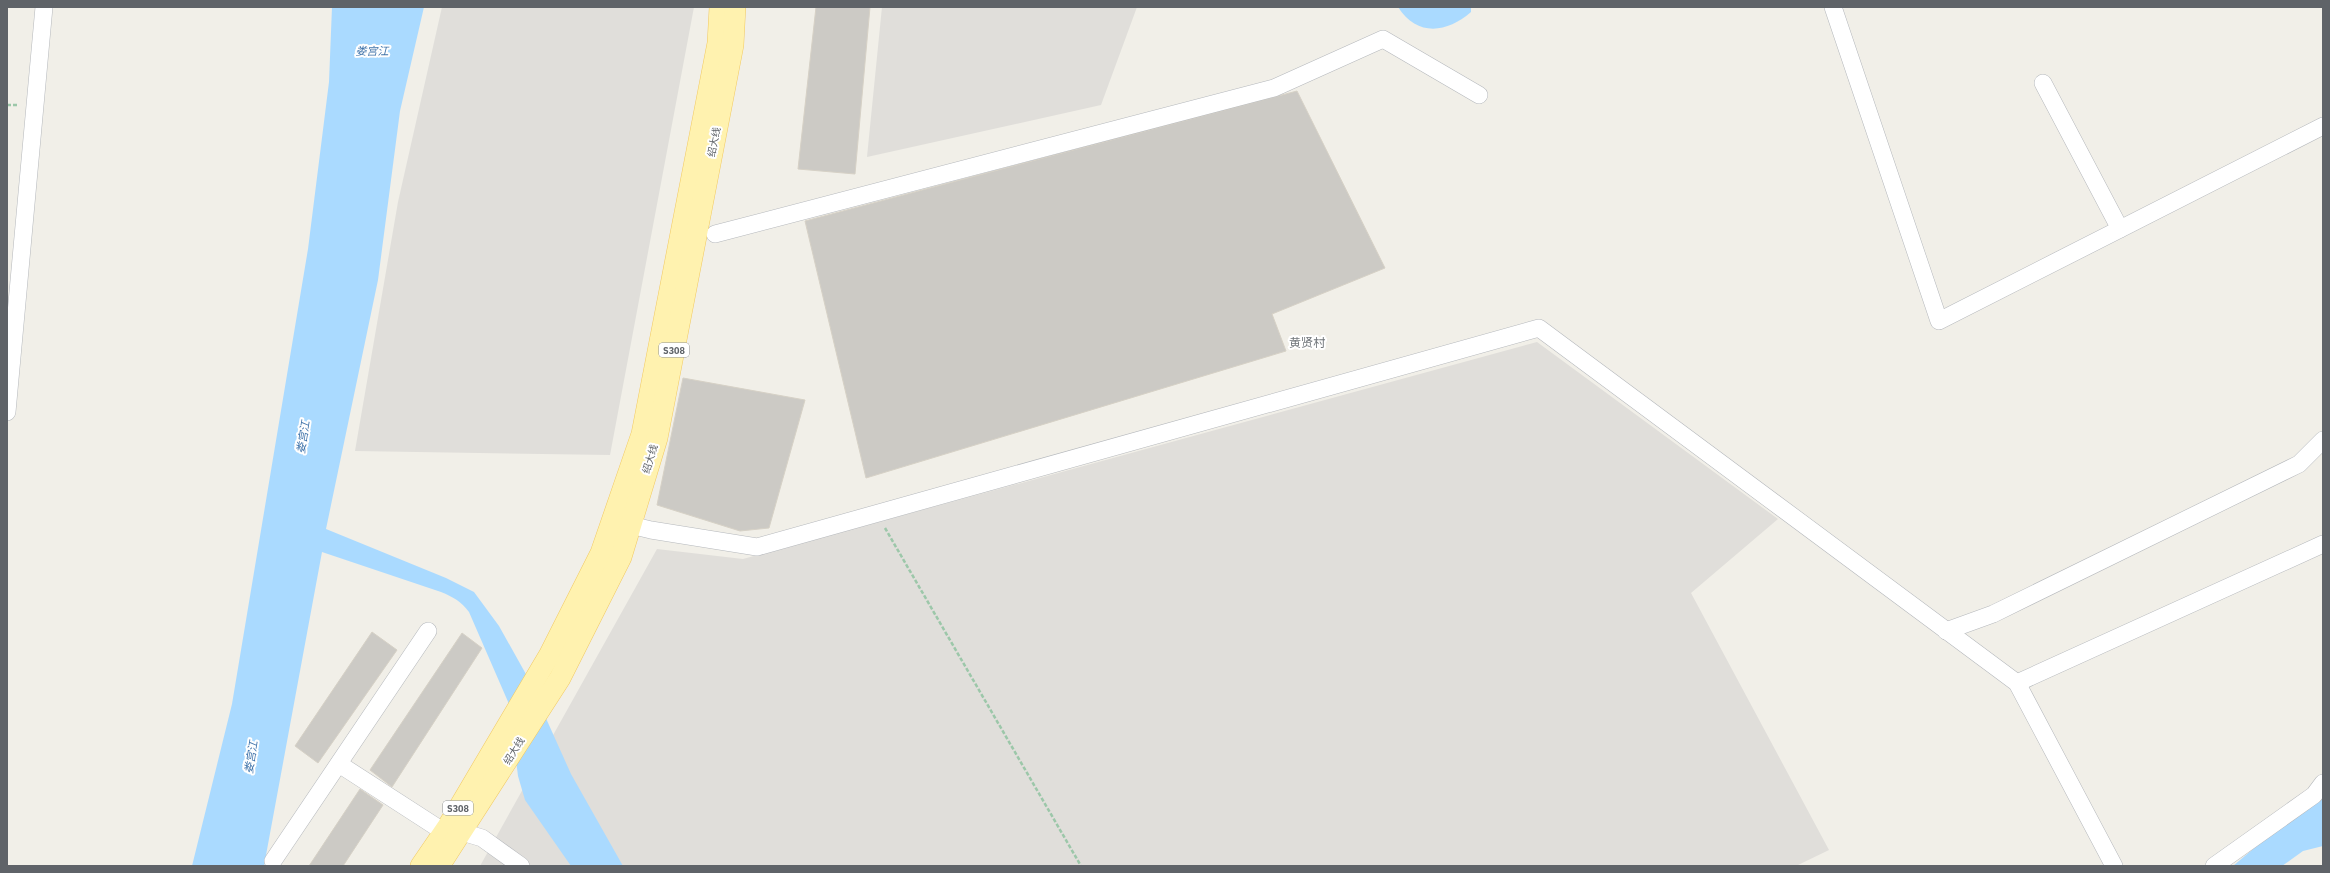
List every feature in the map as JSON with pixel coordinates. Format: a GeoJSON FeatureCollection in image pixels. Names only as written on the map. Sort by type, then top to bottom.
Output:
{"type":"FeatureCollection","features":[{"type":"Feature","properties":{"kind":"main road","name":"绍大线"},"geometry":{"type":"LineString","coordinates":[[422,866],[454,830],[503,769],[560,678],[621,557],[622,522],[642,434],[718,43],[720,7]]}},
{"type":"Feature","properties":{"kind":"main road","name":"绍大线"},"geometry":{"type":"LineString","coordinates":[[439,866],[454,830],[493,749],[550,654],[601,553],[622,522],[656,438],[733,45],[735,7]]}},
{"type":"Feature","properties":{"kind":"street"},"geometry":{"type":"LineString","coordinates":[[7,412],[44,7]]}},
{"type":"Feature","properties":{"kind":"street"},"geometry":{"type":"LineString","coordinates":[[1833,7],[1939,321],[2323,126]]}},
{"type":"Feature","properties":{"kind":"street"},"geometry":{"type":"LineString","coordinates":[[715,234],[1274,88],[1383,39],[1479,95]]}},
{"type":"Feature","properties":{"kind":"street"},"geometry":{"type":"LineString","coordinates":[[2043,83],[2120,229]]}},
{"type":"Feature","properties":{"kind":"street"},"geometry":{"type":"LineString","coordinates":[[622,522],[757,547],[1539,328],[2017,683],[2114,866]]}},
{"type":"Feature","properties":{"kind":"street"},"geometry":{"type":"LineString","coordinates":[[1946,631],[1993,614],[2300,464],[2323,440]]}},
{"type":"Feature","properties":{"kind":"street"},"geometry":{"type":"LineString","coordinates":[[2017,683],[2323,544]]}},
{"type":"Feature","properties":{"kind":"street"},"geometry":{"type":"LineString","coordinates":[[273,861],[428,631]]}},
{"type":"Feature","properties":{"kind":"street"},"geometry":{"type":"LineString","coordinates":[[339,764],[438,828],[454,830],[482,838],[521,866]]}},
{"type":"Feature","properties":{"kind":"street"},"geometry":{"type":"LineString","coordinates":[[2214,866],[2314,795],[2323,783]]}},
{"type":"Feature","properties":{"kind":"path"},"geometry":{"type":"LineString","coordinates":[[877,513],[1081,866]]}},
{"type":"Feature","properties":{"kind":"shaded area"},"geometry":{"type":"Polygon","coordinates":[[[442,7],[694,7],[610,455],[355,451],[398,202],[442,7]]]}},
{"type":"Feature","properties":{"kind":"shaded area"},"geometry":{"type":"Polygon","coordinates":[[[882,7],[1137,7],[1101,105],[867,157],[882,7]]]}},
{"type":"Feature","properties":{"kind":"shaded area"},"geometry":{"type":"Polygon","coordinates":[[[1537,342],[1778,519],[1691,593],[1829,850],[1796,866],[480,866],[657,549],[743,559],[1537,342]]]}},
{"type":"Feature","properties":{"kind":"water","name":"娄宫江"},"geometry":{"type":"Polygon","coordinates":[[[332,7],[424,7],[400,111],[378,280],[326,529],[446,578],[474,592],[499,626],[527,676],[571,774],[623,866],[571,866],[525,800],[518,776],[509,704],[469,612],[463,605],[441,592],[322,552],[264,866],[192,866],[232,704],[308,249],[329,82],[332,7]]]}},
{"type":"Feature","properties":{"kind":"water"},"geometry":{"type":"Polygon","coordinates":[[[1398,7],[1471,7],[1471,12],[1452,24],[1442,28],[1433,29],[1414,23],[1406,17],[1398,7]]]}},
{"type":"Feature","properties":{"kind":"water"},"geometry":{"type":"Polygon","coordinates":[[[2323,799],[2323,846],[2303,851],[2282,866],[2233,866],[2287,821],[2323,799]]]}},
{"type":"Feature","properties":{"kind":"building"},"geometry":{"type":"Polygon","coordinates":[[[816,7],[870,7],[855,174],[798,169],[816,7]]]}},
{"type":"Feature","properties":{"kind":"building"},"geometry":{"type":"Polygon","coordinates":[[[1297,91],[1385,268],[1272,314],[1286,351],[866,478],[805,221],[1297,91]]]}},
{"type":"Feature","properties":{"kind":"building"},"geometry":{"type":"Polygon","coordinates":[[[683,378],[805,400],[769,528],[740,531],[657,505],[683,378]]]}},
{"type":"Feature","properties":{"kind":"building"},"geometry":{"type":"Polygon","coordinates":[[[372,632],[397,650],[318,763],[295,746],[372,632]]]}},
{"type":"Feature","properties":{"kind":"building"},"geometry":{"type":"Polygon","coordinates":[[[462,633],[482,648],[392,787],[370,770],[462,633]]]}},
{"type":"Feature","properties":{"kind":"building"},"geometry":{"type":"Polygon","coordinates":[[[360,789],[383,805],[343,866],[309,866],[360,789]]]}},
{"type":"Feature","properties":{"kind":"district","name":"黄贤村"},"geometry":{"type":"Point","coordinates":[1307,342]}}]}
